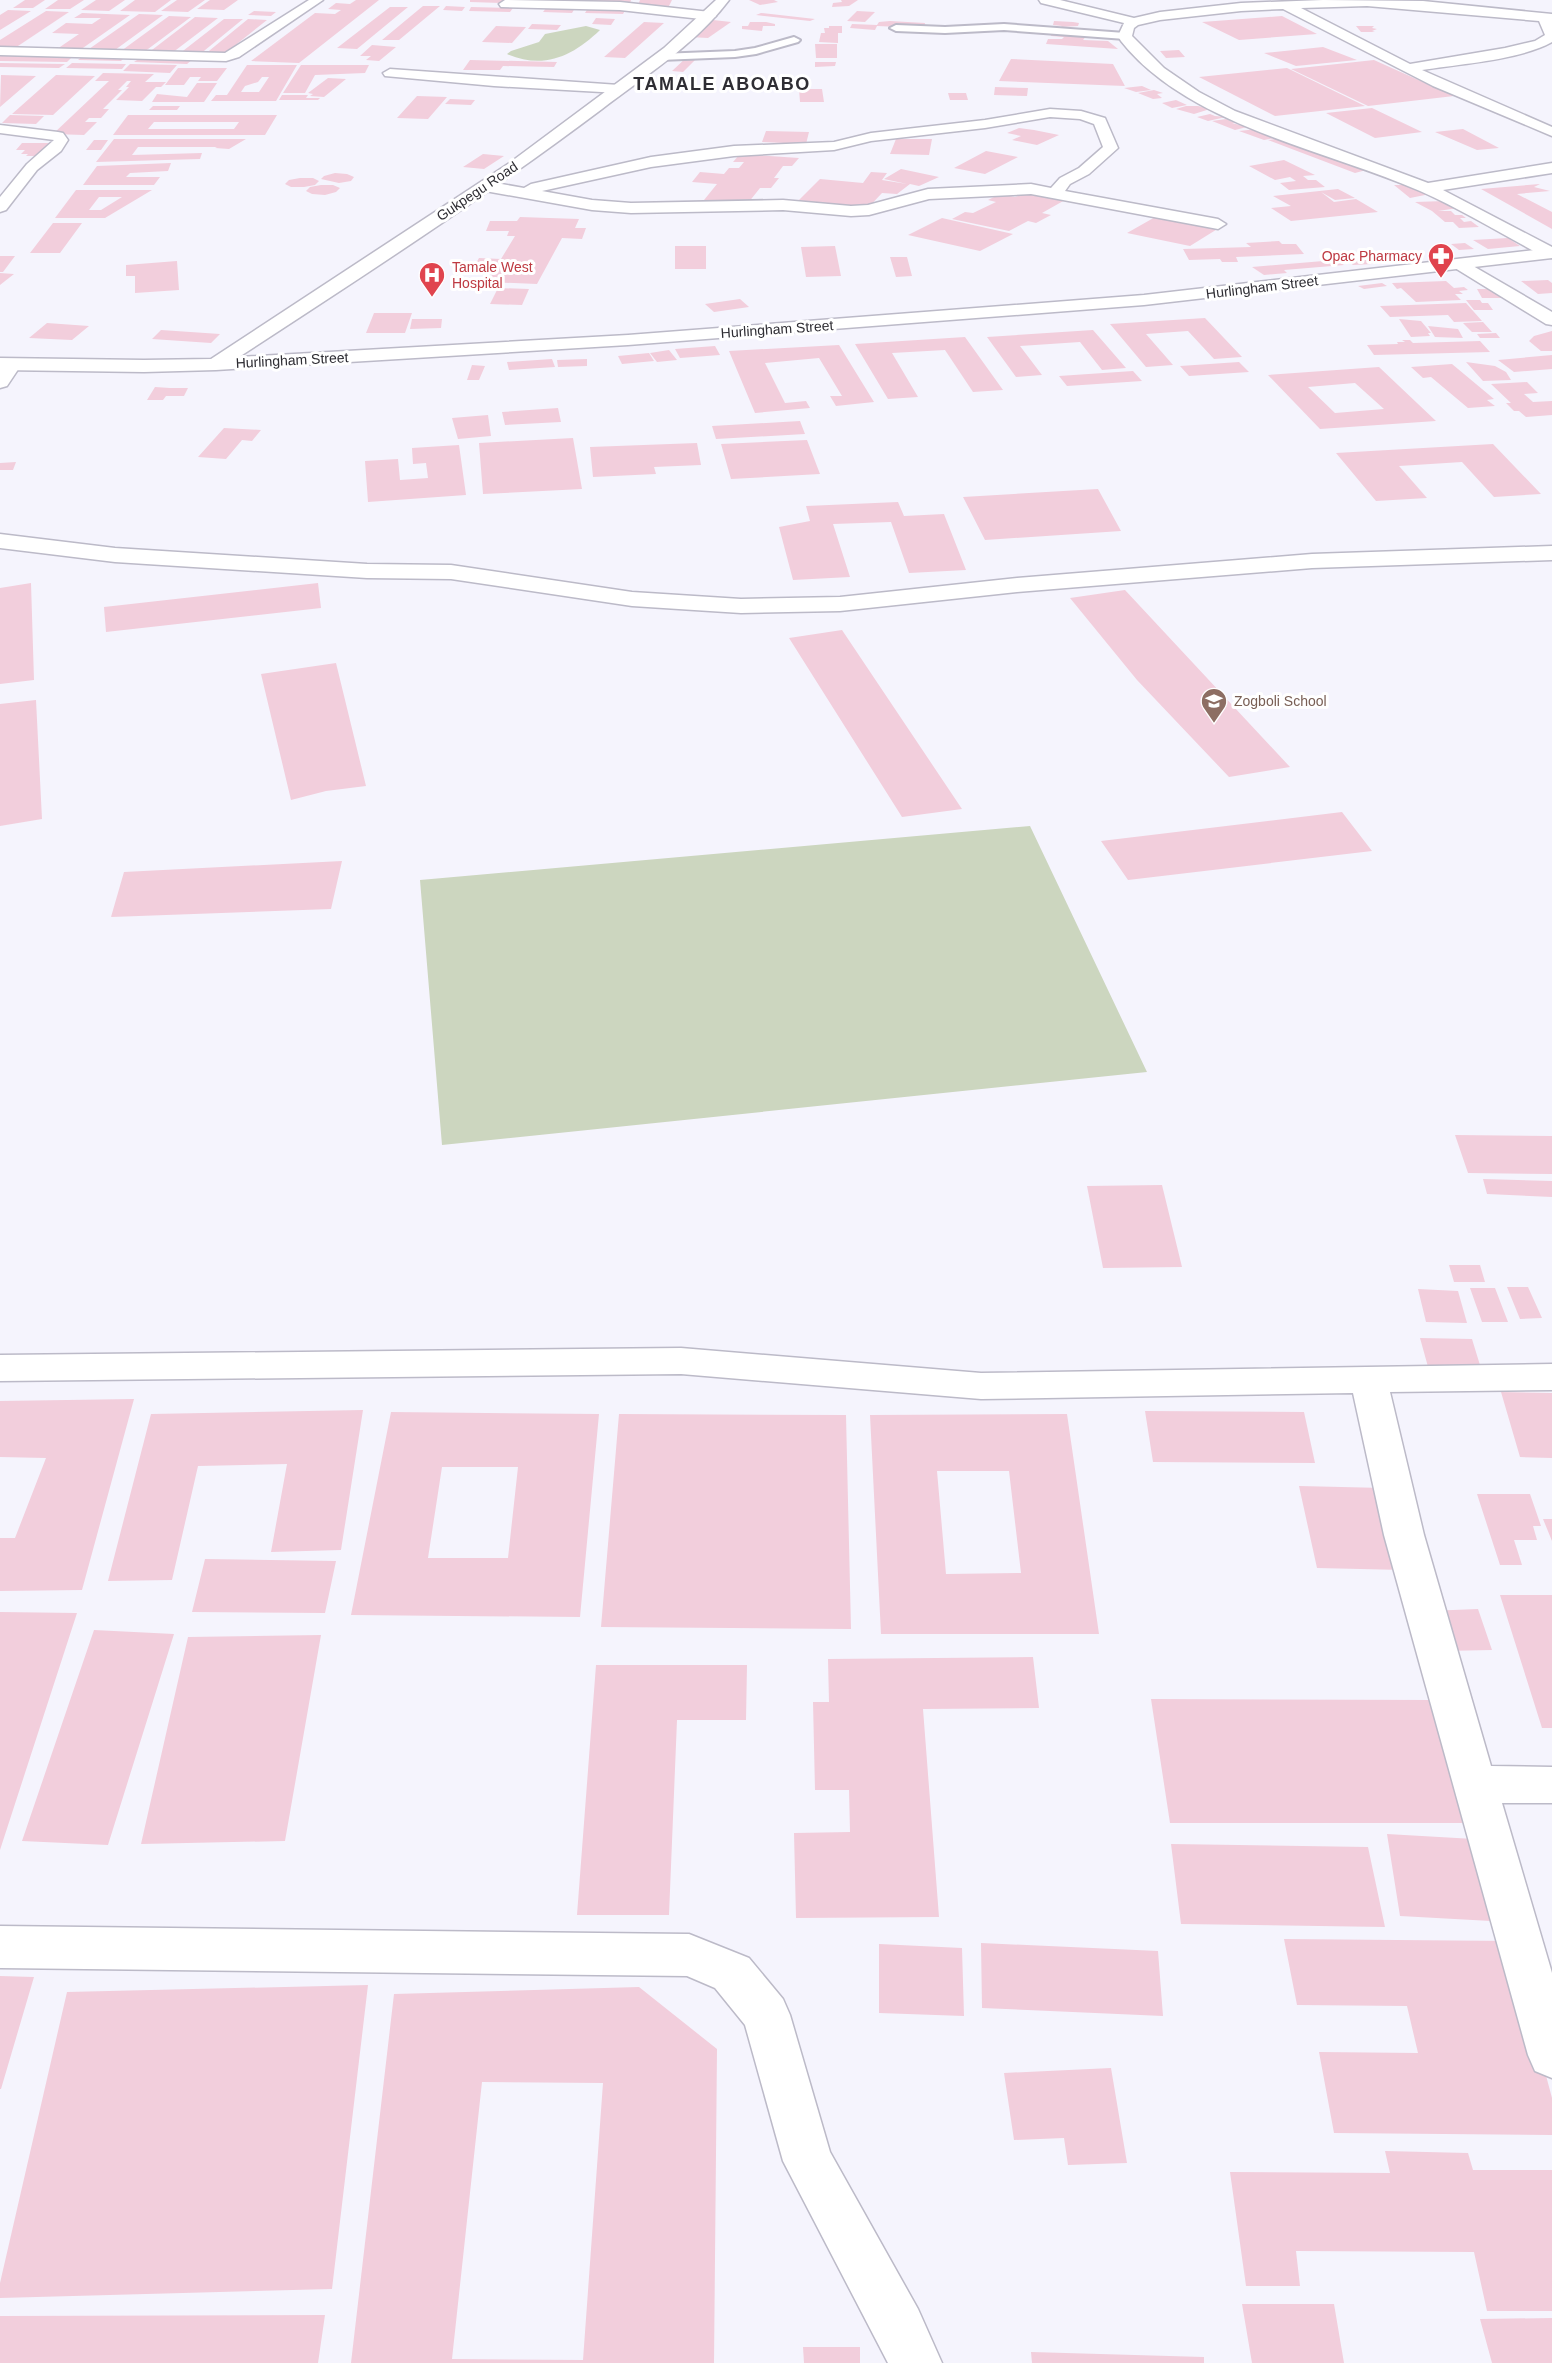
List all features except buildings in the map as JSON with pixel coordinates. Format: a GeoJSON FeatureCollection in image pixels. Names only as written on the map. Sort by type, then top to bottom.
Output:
{"type":"FeatureCollection","features":[{"type":"Feature","properties":{"kind":"street"},"geometry":{"type":"LineString","coordinates":[[0,51],[226,57],[317,0]]}},
{"type":"Feature","properties":{"kind":"street","name":"Gukpegu Road"},"geometry":{"type":"LineString","coordinates":[[216,364],[538,150],[660,57],[710,16],[723,0]]}},
{"type":"Feature","properties":{"kind":"street"},"geometry":{"type":"LineString","coordinates":[[1045,0],[1134,22]]}},
{"type":"Feature","properties":{"kind":"street"},"geometry":{"type":"LineString","coordinates":[[1408,68],[1539,44],[1552,37],[1548,18],[1396,3],[1284,5],[1194,11],[1134,22],[1128,26],[1125,36],[1163,75],[1202,102],[1276,134],[1426,188],[1552,253]]}},
{"type":"Feature","properties":{"kind":"street"},"geometry":{"type":"LineString","coordinates":[[504,4],[620,6],[710,16]]}},
{"type":"Feature","properties":{"kind":"street"},"geometry":{"type":"LineString","coordinates":[[1284,5],[1438,83],[1552,132]]}},
{"type":"Feature","properties":{"kind":"street"},"geometry":{"type":"LineString","coordinates":[[390,73],[619,89]]}},
{"type":"Feature","properties":{"kind":"street"},"geometry":{"type":"LineString","coordinates":[[1006,121],[1001,114],[1012,103]]}},
{"type":"Feature","properties":{"kind":"street"},"geometry":{"type":"LineString","coordinates":[[518,192],[651,162],[734,151],[834,146],[871,137],[1006,121],[1050,113],[1082,115],[1100,121],[1111,148],[1084,171],[1065,181],[1055,193]]}},
{"type":"Feature","properties":{"kind":"street"},"geometry":{"type":"LineString","coordinates":[[0,129],[58,136],[61,140],[56,148],[32,167],[0,207]]}},
{"type":"Feature","properties":{"kind":"street"},"geometry":{"type":"LineString","coordinates":[[1426,188],[1552,168]]}},
{"type":"Feature","properties":{"kind":"street"},"geometry":{"type":"LineString","coordinates":[[484,186],[592,205],[632,208],[783,205],[851,211],[869,210],[910,198],[948,192],[1012,188],[1055,193],[1218,224]]}},
{"type":"Feature","properties":{"kind":"street","name":"Hurlingham Street"},"geometry":{"type":"LineString","coordinates":[[6,365],[216,364],[628,340],[1144,300],[1552,253]]}},
{"type":"Feature","properties":{"kind":"street"},"geometry":{"type":"LineString","coordinates":[[1461,264],[1552,320]]}},
{"type":"Feature","properties":{"kind":"street"},"geometry":{"type":"LineString","coordinates":[[0,382],[6,365]]}},
{"type":"Feature","properties":{"kind":"street"},"geometry":{"type":"LineString","coordinates":[[0,541],[115,555],[367,571],[451,572],[632,599],[741,606],[840,604],[1017,585],[1312,561],[1552,553]]}},
{"type":"Feature","properties":{"kind":"street"},"geometry":{"type":"LineString","coordinates":[[0,1368],[681,1361],[981,1386],[1552,1377]]}},
{"type":"Feature","properties":{"kind":"street"},"geometry":{"type":"LineString","coordinates":[[1370,1381],[1404,1535],[1552,2055]]}},
{"type":"Feature","properties":{"kind":"street"},"geometry":{"type":"LineString","coordinates":[[1476,1784],[1552,1785]]}},
{"type":"Feature","properties":{"kind":"street"},"geometry":{"type":"LineString","coordinates":[[0,1947],[689,1955],[732,1972],[766,2015],[808,2162],[899,2328],[915,2363]]}},
{"type":"Feature","properties":{"kind":"lane"},"geometry":{"type":"LineString","coordinates":[[896,28],[945,30],[1004,27],[1125,36]]}},
{"type":"Feature","properties":{"kind":"lane"},"geometry":{"type":"LineString","coordinates":[[660,57],[756,51],[794,40]]}},
{"type":"Feature","properties":{"kind":"green space"},"geometry":{"type":"Polygon","coordinates":[[[586,26],[600,30],[579,47],[557,58],[533,61],[507,54],[539,42],[545,34],[586,26]]]}},
{"type":"Feature","properties":{"kind":"green space"},"geometry":{"type":"Polygon","coordinates":[[[1030,826],[1147,1072],[442,1145],[420,880],[1030,826]]]}},
{"type":"Feature","properties":{"kind":"place","name":"Opac Pharmacy"},"geometry":{"type":"Point","coordinates":[1441,279]}},
{"type":"Feature","properties":{"kind":"place","name":"Tamale West Hospital"},"geometry":{"type":"Point","coordinates":[432,298]}},
{"type":"Feature","properties":{"kind":"place","name":"Zogboli School"},"geometry":{"type":"Point","coordinates":[1214,724]}},
{"type":"Feature","properties":{"kind":"district","name":"TAMALE ABOABO"},"geometry":{"type":"Point","coordinates":[722,84]}}]}
